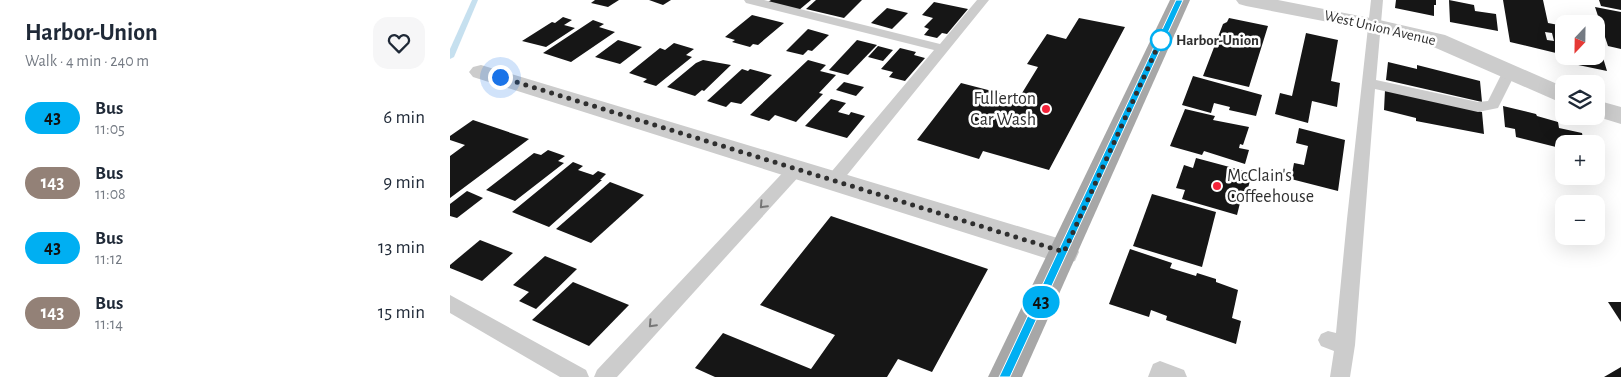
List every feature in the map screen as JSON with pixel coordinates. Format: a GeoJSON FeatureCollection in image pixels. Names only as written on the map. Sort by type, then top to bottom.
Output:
{"type":"FeatureCollection","features":[{"type":"Feature","properties":{"kind":"main road"},"geometry":{"type":"LineString","coordinates":[[1005,377],[1180,0]]}},
{"type":"Feature","properties":{"kind":"street","name":"West Union Avenue"},"geometry":{"type":"LineString","coordinates":[[1246,0],[1374,25],[1437,40],[1555,92]]}},
{"type":"Feature","properties":{"kind":"street"},"geometry":{"type":"LineString","coordinates":[[481,72],[1064,252]]}},
{"type":"Feature","properties":{"kind":"street"},"geometry":{"type":"LineString","coordinates":[[1605,111],[1621,116]]}},
{"type":"Feature","properties":{"kind":"lane"},"geometry":{"type":"LineString","coordinates":[[750,0],[944,48]]}},
{"type":"Feature","properties":{"kind":"lane"},"geometry":{"type":"LineString","coordinates":[[833,181],[983,0]]}},
{"type":"Feature","properties":{"kind":"lane"},"geometry":{"type":"LineString","coordinates":[[1340,377],[1336,343],[1347,217],[1368,83],[1377,0]]}},
{"type":"Feature","properties":{"kind":"lane"},"geometry":{"type":"LineString","coordinates":[[1368,83],[1478,106],[1493,105],[1509,72]]}},
{"type":"Feature","properties":{"kind":"lane"},"geometry":{"type":"LineString","coordinates":[[604,377],[796,170]]}},
{"type":"Feature","properties":{"kind":"lane"},"geometry":{"type":"LineString","coordinates":[[450,303],[579,377]]}},
{"type":"Feature","properties":{"kind":"lane"},"geometry":{"type":"LineString","coordinates":[[1158,377],[1160,371],[1178,377]]}},
{"type":"Feature","properties":{"kind":"building"},"geometry":{"type":"Polygon","coordinates":[[[595,0],[619,0],[608,7],[591,3],[595,0]]]}},
{"type":"Feature","properties":{"kind":"building"},"geometry":{"type":"Polygon","coordinates":[[[649,0],[671,0],[663,5],[649,0]]]}},
{"type":"Feature","properties":{"kind":"building"},"geometry":{"type":"Polygon","coordinates":[[[771,0],[811,0],[799,10],[768,2],[771,0]]]}},
{"type":"Feature","properties":{"kind":"building"},"geometry":{"type":"Polygon","coordinates":[[[816,0],[862,0],[844,18],[806,9],[816,0]]]}},
{"type":"Feature","properties":{"kind":"building"},"geometry":{"type":"Polygon","coordinates":[[[1396,0],[1436,0],[1434,16],[1395,8],[1396,0]]]}},
{"type":"Feature","properties":{"kind":"building"},"geometry":{"type":"Polygon","coordinates":[[[1449,0],[1474,5],[1475,11],[1496,14],[1498,31],[1450,22],[1449,0]]]}},
{"type":"Feature","properties":{"kind":"building"},"geometry":{"type":"Polygon","coordinates":[[[1503,0],[1543,0],[1548,23],[1555,24],[1555,53],[1510,42],[1503,0]],[[1545,32],[1547,40],[1554,41],[1552,33],[1545,32]]]}},
{"type":"Feature","properties":{"kind":"building"},"geometry":{"type":"Polygon","coordinates":[[[1599,0],[1621,0],[1621,10],[1601,6],[1599,0]]]}},
{"type":"Feature","properties":{"kind":"building"},"geometry":{"type":"Polygon","coordinates":[[[934,2],[968,9],[947,34],[942,33],[937,38],[924,35],[929,29],[924,27],[933,18],[922,15],[934,2]]]}},
{"type":"Feature","properties":{"kind":"building"},"geometry":{"type":"Polygon","coordinates":[[[1595,7],[1621,12],[1621,49],[1608,46],[1605,37],[1605,15],[1598,15],[1595,7]]]}},
{"type":"Feature","properties":{"kind":"building"},"geometry":{"type":"Polygon","coordinates":[[[887,8],[908,13],[892,29],[871,23],[887,8]]]}},
{"type":"Feature","properties":{"kind":"building"},"geometry":{"type":"Polygon","coordinates":[[[752,15],[784,23],[758,45],[753,44],[750,47],[732,42],[735,40],[725,37],[752,15]]]}},
{"type":"Feature","properties":{"kind":"building"},"geometry":{"type":"Polygon","coordinates":[[[563,17],[572,20],[564,25],[575,28],[546,47],[522,41],[552,22],[555,23],[563,17]]]}},
{"type":"Feature","properties":{"kind":"building","name":"Fullerton Car Wash"},"geometry":{"type":"Polygon","coordinates":[[[1079,18],[1125,27],[1049,170],[983,151],[979,159],[917,140],[961,83],[1019,98],[1038,67],[1027,64],[1047,34],[1066,39],[1079,18]]]}},
{"type":"Feature","properties":{"kind":"building"},"geometry":{"type":"Polygon","coordinates":[[[1229,18],[1268,26],[1249,87],[1203,76],[1223,24],[1229,18]]]}},
{"type":"Feature","properties":{"kind":"building"},"geometry":{"type":"Polygon","coordinates":[[[593,20],[604,24],[599,27],[615,32],[571,62],[543,53],[593,20]]]}},
{"type":"Feature","properties":{"kind":"building"},"geometry":{"type":"Polygon","coordinates":[[[808,29],[829,35],[812,51],[808,50],[803,55],[786,51],[808,29]]]}},
{"type":"Feature","properties":{"kind":"building"},"geometry":{"type":"Polygon","coordinates":[[[1306,33],[1338,40],[1331,81],[1340,83],[1337,107],[1312,101],[1308,123],[1275,114],[1280,93],[1292,96],[1306,33]]]}},
{"type":"Feature","properties":{"kind":"building"},"geometry":{"type":"Polygon","coordinates":[[[618,40],[642,47],[620,64],[595,57],[618,40]]]}},
{"type":"Feature","properties":{"kind":"building"},"geometry":{"type":"Polygon","coordinates":[[[857,40],[877,45],[848,75],[829,70],[857,40]]]}},
{"type":"Feature","properties":{"kind":"building"},"geometry":{"type":"Polygon","coordinates":[[[674,43],[694,49],[686,55],[692,57],[656,86],[643,82],[647,79],[629,73],[660,48],[665,50],[674,43]]]}},
{"type":"Feature","properties":{"kind":"building"},"geometry":{"type":"Polygon","coordinates":[[[878,46],[893,50],[883,61],[868,57],[878,46]]]}},
{"type":"Feature","properties":{"kind":"building"},"geometry":{"type":"Polygon","coordinates":[[[900,48],[916,52],[914,55],[925,58],[905,81],[889,77],[893,72],[881,69],[900,48]]]}},
{"type":"Feature","properties":{"kind":"building"},"geometry":{"type":"Polygon","coordinates":[[[703,60],[731,65],[704,91],[702,90],[695,96],[667,87],[696,63],[703,60]]]}},
{"type":"Feature","properties":{"kind":"building"},"geometry":{"type":"Polygon","coordinates":[[[808,60],[826,65],[820,71],[836,75],[819,93],[823,94],[796,122],[775,115],[769,121],[750,115],[808,60]]]}},
{"type":"Feature","properties":{"kind":"building"},"geometry":{"type":"Polygon","coordinates":[[[1388,62],[1417,69],[1417,65],[1480,81],[1482,102],[1386,80],[1388,62]]]}},
{"type":"Feature","properties":{"kind":"building"},"geometry":{"type":"Polygon","coordinates":[[[1605,64],[1607,71],[1578,65],[1605,64]]]}},
{"type":"Feature","properties":{"kind":"building"},"geometry":{"type":"Polygon","coordinates":[[[742,69],[748,71],[750,69],[772,75],[741,104],[731,102],[726,107],[707,101],[742,69]]]}},
{"type":"Feature","properties":{"kind":"building"},"geometry":{"type":"Polygon","coordinates":[[[1193,76],[1262,95],[1256,116],[1229,110],[1230,107],[1214,103],[1211,113],[1182,105],[1193,76]]]}},
{"type":"Feature","properties":{"kind":"building"},"geometry":{"type":"Polygon","coordinates":[[[844,82],[864,87],[856,96],[836,90],[844,82]]]}},
{"type":"Feature","properties":{"kind":"building"},"geometry":{"type":"Polygon","coordinates":[[[1385,90],[1482,112],[1484,134],[1416,121],[1416,118],[1384,110],[1385,90]]]}},
{"type":"Feature","properties":{"kind":"building"},"geometry":{"type":"Polygon","coordinates":[[[831,99],[846,103],[838,112],[849,115],[851,112],[865,116],[847,138],[805,126],[831,99]]]}},
{"type":"Feature","properties":{"kind":"building"},"geometry":{"type":"Polygon","coordinates":[[[1503,106],[1536,114],[1537,116],[1555,121],[1555,125],[1558,125],[1559,128],[1582,133],[1582,135],[1555,135],[1555,147],[1516,137],[1515,129],[1505,127],[1503,106]]]}},
{"type":"Feature","properties":{"kind":"building"},"geometry":{"type":"Polygon","coordinates":[[[1185,109],[1215,116],[1213,120],[1249,127],[1243,145],[1240,144],[1239,148],[1249,150],[1245,164],[1204,151],[1202,155],[1170,146],[1185,109]]]}},
{"type":"Feature","properties":{"kind":"building"},"geometry":{"type":"Polygon","coordinates":[[[473,120],[529,139],[450,198],[450,156],[465,145],[450,140],[450,136],[473,120]]]}},
{"type":"Feature","properties":{"kind":"building"},"geometry":{"type":"Polygon","coordinates":[[[1299,128],[1345,140],[1338,191],[1291,179],[1294,163],[1304,165],[1308,146],[1296,143],[1299,128]]]}},
{"type":"Feature","properties":{"kind":"building"},"geometry":{"type":"Polygon","coordinates":[[[548,150],[565,156],[558,161],[564,163],[515,201],[486,190],[534,153],[541,155],[548,150]]]}},
{"type":"Feature","properties":{"kind":"building"},"geometry":{"type":"Polygon","coordinates":[[[1196,158],[1252,173],[1247,192],[1243,191],[1237,215],[1182,199],[1185,190],[1176,188],[1184,165],[1193,168],[1196,158]]]}},
{"type":"Feature","properties":{"kind":"building"},"geometry":{"type":"Polygon","coordinates":[[[573,162],[583,166],[578,170],[593,175],[598,171],[606,174],[600,180],[602,180],[549,227],[512,212],[573,162]]]}},
{"type":"Feature","properties":{"kind":"building"},"geometry":{"type":"Polygon","coordinates":[[[610,182],[644,195],[591,243],[556,229],[610,182]]]}},
{"type":"Feature","properties":{"kind":"building"},"geometry":{"type":"Polygon","coordinates":[[[467,191],[483,198],[457,218],[450,216],[450,204],[467,191]]]}},
{"type":"Feature","properties":{"kind":"building"},"geometry":{"type":"Polygon","coordinates":[[[1152,194],[1216,212],[1202,267],[1133,246],[1152,194]]]}},
{"type":"Feature","properties":{"kind":"building"},"geometry":{"type":"Polygon","coordinates":[[[831,216],[988,269],[932,372],[898,359],[887,377],[715,377],[695,368],[723,333],[811,369],[835,335],[760,305],[831,216]]]}},
{"type":"Feature","properties":{"kind":"building"},"geometry":{"type":"Polygon","coordinates":[[[480,240],[513,253],[482,281],[450,268],[450,265],[480,240]]]}},
{"type":"Feature","properties":{"kind":"building"},"geometry":{"type":"Polygon","coordinates":[[[1130,249],[1172,263],[1170,268],[1196,276],[1197,273],[1216,279],[1216,282],[1238,290],[1232,318],[1241,321],[1236,344],[1166,320],[1167,316],[1151,310],[1149,317],[1109,304],[1130,249]]]}},
{"type":"Feature","properties":{"kind":"building"},"geometry":{"type":"Polygon","coordinates":[[[545,256],[577,269],[536,309],[519,301],[529,292],[513,285],[545,256]]]}},
{"type":"Feature","properties":{"kind":"building"},"geometry":{"type":"Polygon","coordinates":[[[573,282],[629,305],[589,346],[532,320],[573,282]]]}},
{"type":"Feature","properties":{"kind":"building"},"geometry":{"type":"Polygon","coordinates":[[[1608,302],[1621,302],[1621,322],[1608,302]]]}},
{"type":"Feature","properties":{"kind":"building"},"geometry":{"type":"Polygon","coordinates":[[[1621,367],[1621,377],[1604,377],[1621,367]]]}},
{"type":"Feature","properties":{"kind":"waterway"},"geometry":{"type":"LineString","coordinates":[[450,57],[475,0]]}},
{"type":"Feature","properties":{"kind":"bus line","name":"43"},"geometry":{"type":"LineString","coordinates":[[1005,377],[1180,0]]}},
{"type":"Feature","properties":{"kind":"place","name":"Harbor-Union"},"geometry":{"type":"Point","coordinates":[1161,40]}},
{"type":"Feature","properties":{"kind":"place","name":"Fullerton Car Wash"},"geometry":{"type":"Point","coordinates":[1046,109]}},
{"type":"Feature","properties":{"kind":"place","name":"McClain's Coffeehouse"},"geometry":{"type":"Point","coordinates":[1217,186]}},
{"type":"Feature","properties":{"kind":"route"},"geometry":{"type":"LineString","coordinates":[[500,77],[1064,252],[1164,33],[1161,40]]}}]}
